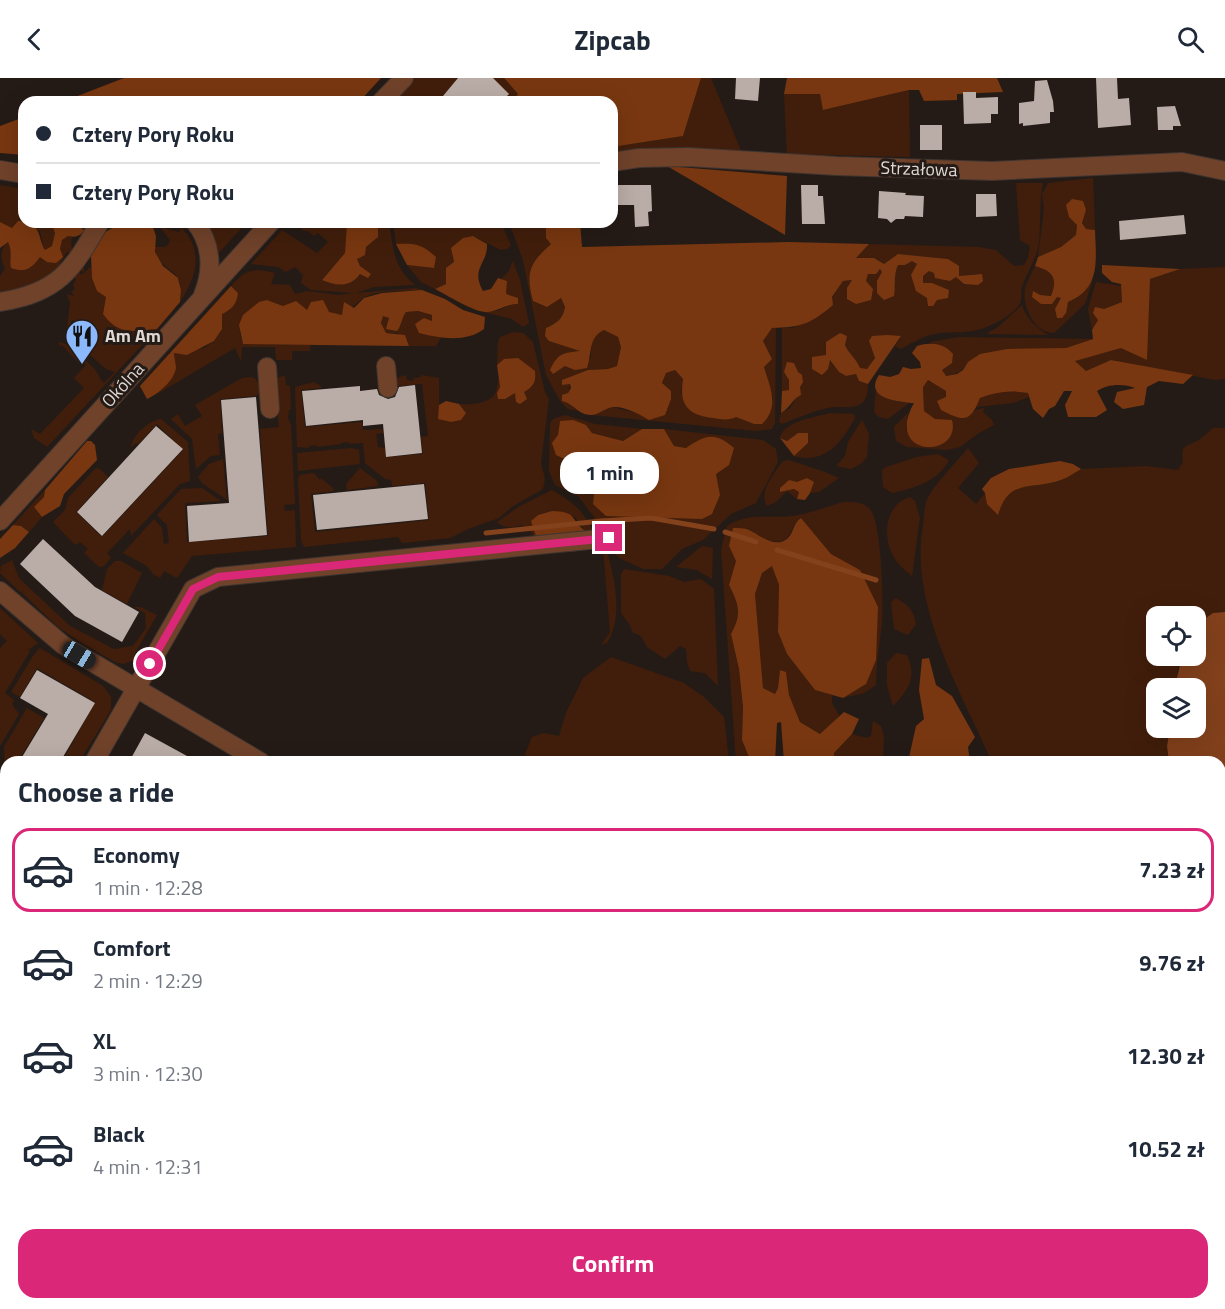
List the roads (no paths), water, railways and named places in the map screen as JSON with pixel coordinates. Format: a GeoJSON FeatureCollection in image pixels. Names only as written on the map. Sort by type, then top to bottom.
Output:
{"type":"FeatureCollection","features":[{"type":"Feature","properties":{"kind":"street"},"geometry":{"type":"LineString","coordinates":[[387,96],[404,78]]}},
{"type":"Feature","properties":{"kind":"street","name":"Strzałowa"},"geometry":{"type":"LineString","coordinates":[[618,161],[639,158],[688,157],[837,166],[992,171],[1182,162],[1225,171]]}},
{"type":"Feature","properties":{"kind":"street"},"geometry":{"type":"LineString","coordinates":[[0,170],[18,173]]}},
{"type":"Feature","properties":{"kind":"street"},"geometry":{"type":"LineString","coordinates":[[0,302],[37,293],[58,280],[80,256],[96,228]]}},
{"type":"Feature","properties":{"kind":"street"},"geometry":{"type":"LineString","coordinates":[[196,307],[206,285],[209,260],[207,242],[199,228]]}},
{"type":"Feature","properties":{"kind":"street","name":"Okólna"},"geometry":{"type":"LineString","coordinates":[[0,521],[266,228]]}},
{"type":"Feature","properties":{"kind":"street"},"geometry":{"type":"LineString","coordinates":[[386,366],[388,388]]}},
{"type":"Feature","properties":{"kind":"street"},"geometry":{"type":"LineString","coordinates":[[267,367],[270,409]]}},
{"type":"Feature","properties":{"kind":"street"},"geometry":{"type":"LineString","coordinates":[[97,756],[193,589],[218,577],[609,538]]}},
{"type":"Feature","properties":{"kind":"street"},"geometry":{"type":"LineString","coordinates":[[0,591],[54,639],[251,756]]}},
{"type":"Feature","properties":{"kind":"waterway"},"geometry":{"type":"LineString","coordinates":[[486,533],[651,518],[714,529]]}},
{"type":"Feature","properties":{"kind":"waterway"},"geometry":{"type":"LineString","coordinates":[[725,532],[756,542]]}},
{"type":"Feature","properties":{"kind":"waterway"},"geometry":{"type":"LineString","coordinates":[[777,550],[876,580]]}},
{"type":"Feature","properties":{"kind":"place","name":"Am Am"},"geometry":{"type":"Point","coordinates":[82,365]}}]}
